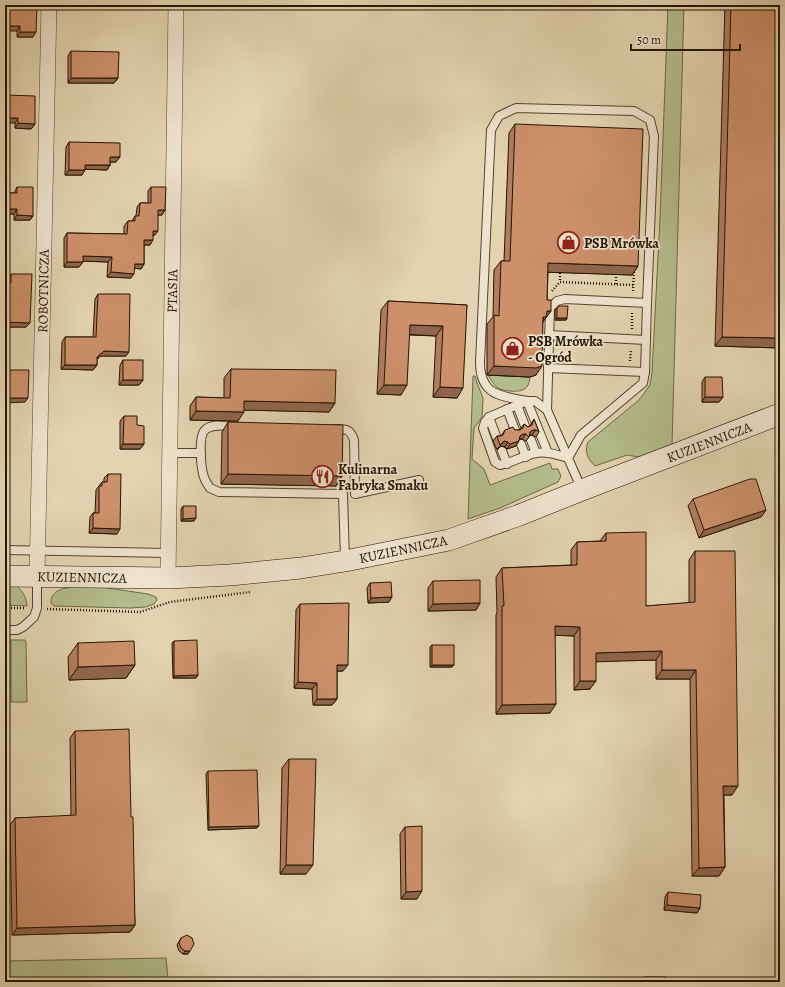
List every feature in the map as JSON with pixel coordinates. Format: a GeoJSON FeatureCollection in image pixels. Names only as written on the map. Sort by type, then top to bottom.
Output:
{"type":"FeatureCollection","features":[{"type":"Feature","properties":{"kind":"main road","name":"KUZIENNICZA"},"geometry":{"type":"LineString","coordinates":[[5,576],[168,578],[230,575],[301,568],[345,561],[449,540],[517,516],[780,414]]}},
{"type":"Feature","properties":{"kind":"street","name":"ROBOTNICZA"},"geometry":{"type":"LineString","coordinates":[[37,576],[49,5]]}},
{"type":"Feature","properties":{"kind":"street","name":"PTASIA"},"geometry":{"type":"LineString","coordinates":[[168,578],[176,5]]}},
{"type":"Feature","properties":{"kind":"lane"},"geometry":{"type":"LineString","coordinates":[[547,410],[536,402],[497,395],[491,391],[483,381],[480,369],[491,130],[499,116],[516,108],[634,111],[650,120],[654,136],[645,372],[643,383],[581,435],[568,458]]}},
{"type":"Feature","properties":{"kind":"lane"},"geometry":{"type":"LineString","coordinates":[[582,490],[547,410],[550,308],[557,301],[565,299],[647,303]]}},
{"type":"Feature","properties":{"kind":"lane"},"geometry":{"type":"LineString","coordinates":[[549,335],[646,340]]}},
{"type":"Feature","properties":{"kind":"lane"},"geometry":{"type":"LineString","coordinates":[[548,368],[645,372]]}},
{"type":"Feature","properties":{"kind":"lane"},"geometry":{"type":"LineString","coordinates":[[527,401],[489,417],[485,422],[483,428],[495,462],[500,465],[507,464],[536,453],[548,453],[568,458]]}},
{"type":"Feature","properties":{"kind":"lane"},"geometry":{"type":"LineString","coordinates":[[527,401],[548,453]]}},
{"type":"Feature","properties":{"kind":"lane"},"geometry":{"type":"LineString","coordinates":[[517,405],[525,426]]}},
{"type":"Feature","properties":{"kind":"lane"},"geometry":{"type":"LineString","coordinates":[[507,409],[515,430]]}},
{"type":"Feature","properties":{"kind":"lane"},"geometry":{"type":"LineString","coordinates":[[489,417],[496,436]]}},
{"type":"Feature","properties":{"kind":"lane"},"geometry":{"type":"LineString","coordinates":[[240,427],[217,426],[205,430],[201,436],[204,477],[210,488],[219,492],[355,494],[419,480]]}},
{"type":"Feature","properties":{"kind":"lane"},"geometry":{"type":"LineString","coordinates":[[328,428],[349,430],[352,434],[354,440],[355,494]]}},
{"type":"Feature","properties":{"kind":"lane"},"geometry":{"type":"LineString","coordinates":[[531,440],[536,453]]}},
{"type":"Feature","properties":{"kind":"lane"},"geometry":{"type":"LineString","coordinates":[[521,444],[526,457]]}},
{"type":"Feature","properties":{"kind":"lane"},"geometry":{"type":"LineString","coordinates":[[502,451],[507,464]]}},
{"type":"Feature","properties":{"kind":"lane"},"geometry":{"type":"LineString","coordinates":[[170,453],[202,453]]}},
{"type":"Feature","properties":{"kind":"lane"},"geometry":{"type":"LineString","coordinates":[[343,494],[343,540],[345,561]]}},
{"type":"Feature","properties":{"kind":"lane"},"geometry":{"type":"LineString","coordinates":[[5,550],[169,553]]}},
{"type":"Feature","properties":{"kind":"lane"},"geometry":{"type":"LineString","coordinates":[[5,630],[17,630],[23,627],[34,617],[37,608],[37,576]]}},
{"type":"Feature","properties":{"kind":"path"},"geometry":{"type":"LineString","coordinates":[[560,273],[560,282],[633,285],[634,263]]}},
{"type":"Feature","properties":{"kind":"path"},"geometry":{"type":"LineString","coordinates":[[616,275],[616,285]]}},
{"type":"Feature","properties":{"kind":"path"},"geometry":{"type":"LineString","coordinates":[[548,289],[554,289]]}},
{"type":"Feature","properties":{"kind":"path"},"geometry":{"type":"LineString","coordinates":[[5,608],[140,612],[170,602],[252,592]]}},
{"type":"Feature","properties":{"kind":"green space"},"geometry":{"type":"Polygon","coordinates":[[[668,5],[684,5],[672,446],[639,457],[627,455],[595,466],[587,455],[586,449],[588,442],[639,400],[650,385],[652,373],[660,218],[668,5]]]}},
{"type":"Feature","properties":{"kind":"green space"},"geometry":{"type":"Polygon","coordinates":[[[488,375],[530,377],[528,385],[524,389],[518,391],[508,391],[498,388],[488,375]]]}},
{"type":"Feature","properties":{"kind":"green space"},"geometry":{"type":"Polygon","coordinates":[[[473,376],[475,376],[483,398],[482,417],[474,428],[472,459],[484,469],[490,485],[550,463],[552,469],[558,469],[561,476],[558,482],[500,508],[468,519],[473,376]]]}},
{"type":"Feature","properties":{"kind":"green space"},"geometry":{"type":"Polygon","coordinates":[[[5,583],[15,585],[20,589],[25,597],[27,606],[5,605],[5,583]]]}},
{"type":"Feature","properties":{"kind":"green space"},"geometry":{"type":"Polygon","coordinates":[[[94,586],[148,594],[156,597],[157,600],[154,604],[146,607],[130,608],[54,606],[51,603],[55,592],[67,588],[94,586]]]}},
{"type":"Feature","properties":{"kind":"green space"},"geometry":{"type":"Polygon","coordinates":[[[11,640],[25,640],[26,642],[27,702],[11,702],[11,640]]]}},
{"type":"Feature","properties":{"kind":"green space"},"geometry":{"type":"Polygon","coordinates":[[[166,958],[168,979],[151,982],[5,982],[5,961],[166,958]]]}},
{"type":"Feature","properties":{"kind":"building"},"geometry":{"type":"Polygon","coordinates":[[[5,5],[37,5],[36,32],[20,32],[20,26],[5,26],[5,5]]]}},
{"type":"Feature","properties":{"kind":"building"},"geometry":{"type":"Polygon","coordinates":[[[731,5],[780,5],[780,338],[722,337],[731,5]]]}},
{"type":"Feature","properties":{"kind":"building"},"geometry":{"type":"Polygon","coordinates":[[[71,51],[119,52],[118,78],[71,78],[71,51]]]}},
{"type":"Feature","properties":{"kind":"building"},"geometry":{"type":"Polygon","coordinates":[[[5,95],[35,96],[35,124],[18,123],[18,118],[5,118],[5,95]]]}},
{"type":"Feature","properties":{"kind":"building","name":"PSB Mrówka"},"geometry":{"type":"Polygon","coordinates":[[[515,124],[643,129],[638,266],[548,263],[547,300],[551,300],[551,311],[547,311],[546,317],[543,317],[542,366],[536,368],[494,366],[494,315],[499,316],[501,261],[510,261],[515,124]]]}},
{"type":"Feature","properties":{"kind":"building"},"geometry":{"type":"Polygon","coordinates":[[[69,142],[120,143],[120,157],[110,157],[110,165],[85,165],[85,170],[69,170],[69,142]]]}},
{"type":"Feature","properties":{"kind":"building"},"geometry":{"type":"Polygon","coordinates":[[[17,187],[33,187],[33,216],[17,215],[17,209],[5,209],[5,193],[17,193],[17,187]]]}},
{"type":"Feature","properties":{"kind":"building"},"geometry":{"type":"Polygon","coordinates":[[[151,187],[166,187],[165,210],[158,210],[158,231],[153,231],[153,240],[144,240],[144,264],[135,264],[134,274],[111,272],[112,257],[83,256],[83,262],[67,262],[67,233],[127,234],[128,221],[135,221],[135,216],[139,216],[140,203],[151,203],[151,187]]]}},
{"type":"Feature","properties":{"kind":"building"},"geometry":{"type":"Polygon","coordinates":[[[11,274],[32,274],[30,323],[7,322],[8,283],[11,283],[11,274]]]}},
{"type":"Feature","properties":{"kind":"building"},"geometry":{"type":"Polygon","coordinates":[[[98,294],[130,294],[129,352],[104,351],[97,357],[97,365],[65,365],[65,337],[96,337],[98,294]]]}},
{"type":"Feature","properties":{"kind":"building"},"geometry":{"type":"Polygon","coordinates":[[[388,301],[467,305],[463,388],[440,387],[443,326],[410,325],[407,385],[384,385],[388,301]]]}},
{"type":"Feature","properties":{"kind":"building"},"geometry":{"type":"Polygon","coordinates":[[[559,306],[568,306],[567,318],[557,318],[557,308],[559,306]]]}},
{"type":"Feature","properties":{"kind":"building"},"geometry":{"type":"Polygon","coordinates":[[[123,360],[143,360],[143,380],[123,380],[123,360]]]}},
{"type":"Feature","properties":{"kind":"building"},"geometry":{"type":"Polygon","coordinates":[[[231,369],[336,370],[335,403],[244,401],[244,412],[196,411],[196,397],[230,398],[231,369]]]}},
{"type":"Feature","properties":{"kind":"building"},"geometry":{"type":"Polygon","coordinates":[[[5,370],[29,370],[28,398],[5,398],[5,370]]]}},
{"type":"Feature","properties":{"kind":"building"},"geometry":{"type":"Polygon","coordinates":[[[705,377],[722,377],[723,397],[705,397],[705,377]]]}},
{"type":"Feature","properties":{"kind":"building"},"geometry":{"type":"Polygon","coordinates":[[[124,416],[137,416],[137,425],[144,426],[144,444],[123,444],[124,416]]]}},
{"type":"Feature","properties":{"kind":"building"},"geometry":{"type":"Polygon","coordinates":[[[534,419],[539,432],[533,430],[530,432],[529,437],[526,434],[523,434],[520,436],[519,441],[510,444],[504,441],[500,445],[497,436],[503,435],[505,430],[513,427],[515,430],[520,430],[523,428],[524,424],[528,427],[532,425],[534,419]]]}},
{"type":"Feature","properties":{"kind":"building"},"geometry":{"type":"Polygon","coordinates":[[[228,422],[343,425],[342,476],[228,474],[228,422]]]}},
{"type":"Feature","properties":{"kind":"building"},"geometry":{"type":"Polygon","coordinates":[[[108,474],[121,474],[120,529],[93,528],[93,513],[99,513],[99,486],[102,486],[102,482],[107,482],[108,474]]]}},
{"type":"Feature","properties":{"kind":"building"},"geometry":{"type":"Polygon","coordinates":[[[750,479],[756,479],[766,510],[704,530],[693,499],[750,479]]]}},
{"type":"Feature","properties":{"kind":"building"},"geometry":{"type":"Polygon","coordinates":[[[183,506],[196,506],[196,518],[183,519],[183,506]]]}},
{"type":"Feature","properties":{"kind":"building"},"geometry":{"type":"Polygon","coordinates":[[[646,532],[646,606],[695,602],[695,551],[735,551],[738,786],[723,786],[725,867],[699,868],[696,670],[662,670],[662,651],[596,653],[596,681],[580,681],[580,627],[555,626],[556,704],[502,705],[502,606],[504,606],[502,568],[577,565],[577,542],[606,541],[606,533],[646,532]]]}},
{"type":"Feature","properties":{"kind":"building"},"geometry":{"type":"Polygon","coordinates":[[[480,580],[480,603],[433,604],[433,581],[480,580]]]}},
{"type":"Feature","properties":{"kind":"building"},"geometry":{"type":"Polygon","coordinates":[[[391,582],[392,597],[371,598],[370,583],[391,582]]]}},
{"type":"Feature","properties":{"kind":"building"},"geometry":{"type":"Polygon","coordinates":[[[349,603],[348,665],[337,665],[337,699],[317,699],[317,683],[298,682],[300,604],[349,603]]]}},
{"type":"Feature","properties":{"kind":"building"},"geometry":{"type":"Polygon","coordinates":[[[197,640],[198,675],[174,676],[174,641],[197,640]]]}},
{"type":"Feature","properties":{"kind":"building"},"geometry":{"type":"Polygon","coordinates":[[[134,641],[135,665],[78,667],[78,643],[134,641]]]}},
{"type":"Feature","properties":{"kind":"building"},"geometry":{"type":"Polygon","coordinates":[[[432,645],[454,645],[454,665],[432,665],[432,645]]]}},
{"type":"Feature","properties":{"kind":"building"},"geometry":{"type":"Polygon","coordinates":[[[5,682],[10,682],[9,699],[5,699],[5,682]]]}},
{"type":"Feature","properties":{"kind":"building"},"geometry":{"type":"Polygon","coordinates":[[[129,729],[131,817],[133,817],[135,925],[17,928],[15,818],[76,815],[75,731],[129,729]]]}},
{"type":"Feature","properties":{"kind":"building"},"geometry":{"type":"Polygon","coordinates":[[[289,759],[316,759],[313,865],[286,865],[289,759]]]}},
{"type":"Feature","properties":{"kind":"building"},"geometry":{"type":"Polygon","coordinates":[[[257,770],[259,826],[209,827],[208,771],[257,770]]]}},
{"type":"Feature","properties":{"kind":"building"},"geometry":{"type":"Polygon","coordinates":[[[422,826],[422,891],[406,892],[405,827],[422,826]]]}},
{"type":"Feature","properties":{"kind":"building"},"geometry":{"type":"Polygon","coordinates":[[[668,892],[701,895],[700,908],[667,905],[668,892]]]}},
{"type":"Feature","properties":{"kind":"building"},"geometry":{"type":"Polygon","coordinates":[[[187,935],[192,938],[194,944],[190,951],[185,951],[181,948],[179,943],[181,938],[187,935]]]}},
{"type":"Feature","properties":{"kind":"building"},"geometry":{"type":"Polygon","coordinates":[[[645,977],[665,977],[665,982],[645,982],[645,977]]]}},
{"type":"Feature","properties":{"kind":"place","name":"PSB Mrówka"},"geometry":{"type":"Point","coordinates":[569,243]}},
{"type":"Feature","properties":{"kind":"place","name":"PSB Mrówka - Ogród"},"geometry":{"type":"Point","coordinates":[512,349]}},
{"type":"Feature","properties":{"kind":"place","name":"Kulinarna Fabryka Smaku"},"geometry":{"type":"Point","coordinates":[323,477]}}]}
